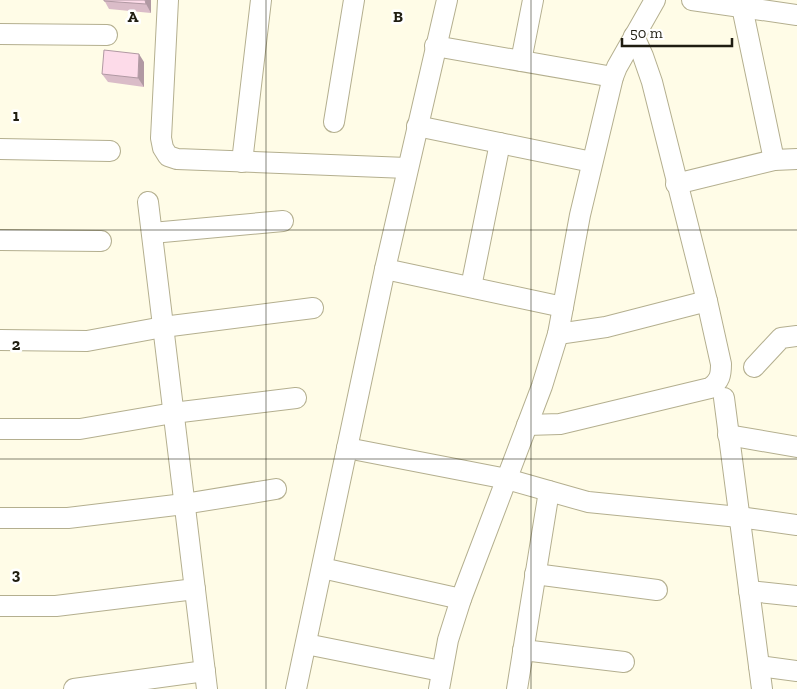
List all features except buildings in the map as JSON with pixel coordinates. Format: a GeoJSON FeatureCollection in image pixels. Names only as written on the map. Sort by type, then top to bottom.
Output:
{"type":"FeatureCollection","features":[{"type":"Feature","properties":{"kind":"street"},"geometry":{"type":"LineString","coordinates":[[168,0],[161,138],[163,148],[168,156],[177,160],[407,168]]}},
{"type":"Feature","properties":{"kind":"street"},"geometry":{"type":"LineString","coordinates":[[242,162],[261,0]]}},
{"type":"Feature","properties":{"kind":"street"},"geometry":{"type":"LineString","coordinates":[[334,122],[354,0]]}},
{"type":"Feature","properties":{"kind":"street"},"geometry":{"type":"LineString","coordinates":[[296,689],[407,168],[447,0]]}},
{"type":"Feature","properties":{"kind":"street"},"geometry":{"type":"LineString","coordinates":[[521,61],[533,0]]}},
{"type":"Feature","properties":{"kind":"street"},"geometry":{"type":"LineString","coordinates":[[306,644],[440,680],[448,640],[461,599],[542,386],[558,334],[580,215],[613,77],[655,0]]}},
{"type":"Feature","properties":{"kind":"street"},"geometry":{"type":"LineString","coordinates":[[692,0],[797,15]]}},
{"type":"Feature","properties":{"kind":"street"},"geometry":{"type":"LineString","coordinates":[[742,7],[774,160]]}},
{"type":"Feature","properties":{"kind":"street"},"geometry":{"type":"LineString","coordinates":[[0,34],[107,35]]}},
{"type":"Feature","properties":{"kind":"street"},"geometry":{"type":"LineString","coordinates":[[527,425],[560,424],[710,388],[718,382],[721,373],[721,364],[707,301],[676,184],[652,82],[634,36]]}},
{"type":"Feature","properties":{"kind":"street"},"geometry":{"type":"LineString","coordinates":[[435,46],[613,77]]}},
{"type":"Feature","properties":{"kind":"street"},"geometry":{"type":"LineString","coordinates":[[417,126],[592,162]]}},
{"type":"Feature","properties":{"kind":"street"},"geometry":{"type":"LineString","coordinates":[[471,288],[500,143]]}},
{"type":"Feature","properties":{"kind":"street"},"geometry":{"type":"LineString","coordinates":[[0,149],[110,151]]}},
{"type":"Feature","properties":{"kind":"street"},"geometry":{"type":"LineString","coordinates":[[676,184],[774,160],[797,159]]}},
{"type":"Feature","properties":{"kind":"street"},"geometry":{"type":"LineString","coordinates":[[74,689],[206,680],[148,202]]}},
{"type":"Feature","properties":{"kind":"street"},"geometry":{"type":"LineString","coordinates":[[152,233],[283,221]]}},
{"type":"Feature","properties":{"kind":"street"},"geometry":{"type":"LineString","coordinates":[[0,240],[101,241]]}},
{"type":"Feature","properties":{"kind":"street"},"geometry":{"type":"LineString","coordinates":[[385,269],[563,307]]}},
{"type":"Feature","properties":{"kind":"street"},"geometry":{"type":"LineString","coordinates":[[558,334],[606,327],[707,301]]}},
{"type":"Feature","properties":{"kind":"street"},"geometry":{"type":"LineString","coordinates":[[0,340],[87,341],[163,328],[313,308]]}},
{"type":"Feature","properties":{"kind":"street"},"geometry":{"type":"LineString","coordinates":[[754,367],[781,338],[797,336]]}},
{"type":"Feature","properties":{"kind":"street"},"geometry":{"type":"LineString","coordinates":[[0,429],[80,429],[173,413],[296,398]]}},
{"type":"Feature","properties":{"kind":"street"},"geometry":{"type":"LineString","coordinates":[[724,398],[762,689]]}},
{"type":"Feature","properties":{"kind":"street"},"geometry":{"type":"LineString","coordinates":[[728,435],[797,447]]}},
{"type":"Feature","properties":{"kind":"street"},"geometry":{"type":"LineString","coordinates":[[347,448],[507,479],[588,502],[739,517],[797,525]]}},
{"type":"Feature","properties":{"kind":"street"},"geometry":{"type":"LineString","coordinates":[[0,518],[68,518],[184,504],[276,489]]}},
{"type":"Feature","properties":{"kind":"street"},"geometry":{"type":"LineString","coordinates":[[517,689],[549,491]]}},
{"type":"Feature","properties":{"kind":"street"},"geometry":{"type":"LineString","coordinates":[[322,568],[461,599]]}},
{"type":"Feature","properties":{"kind":"street"},"geometry":{"type":"LineString","coordinates":[[536,574],[657,590]]}},
{"type":"Feature","properties":{"kind":"street"},"geometry":{"type":"LineString","coordinates":[[0,606],[56,606],[195,589]]}},
{"type":"Feature","properties":{"kind":"street"},"geometry":{"type":"LineString","coordinates":[[748,591],[797,596]]}},
{"type":"Feature","properties":{"kind":"street"},"geometry":{"type":"LineString","coordinates":[[523,650],[624,662]]}},
{"type":"Feature","properties":{"kind":"street"},"geometry":{"type":"LineString","coordinates":[[758,666],[797,672]]}}]}
